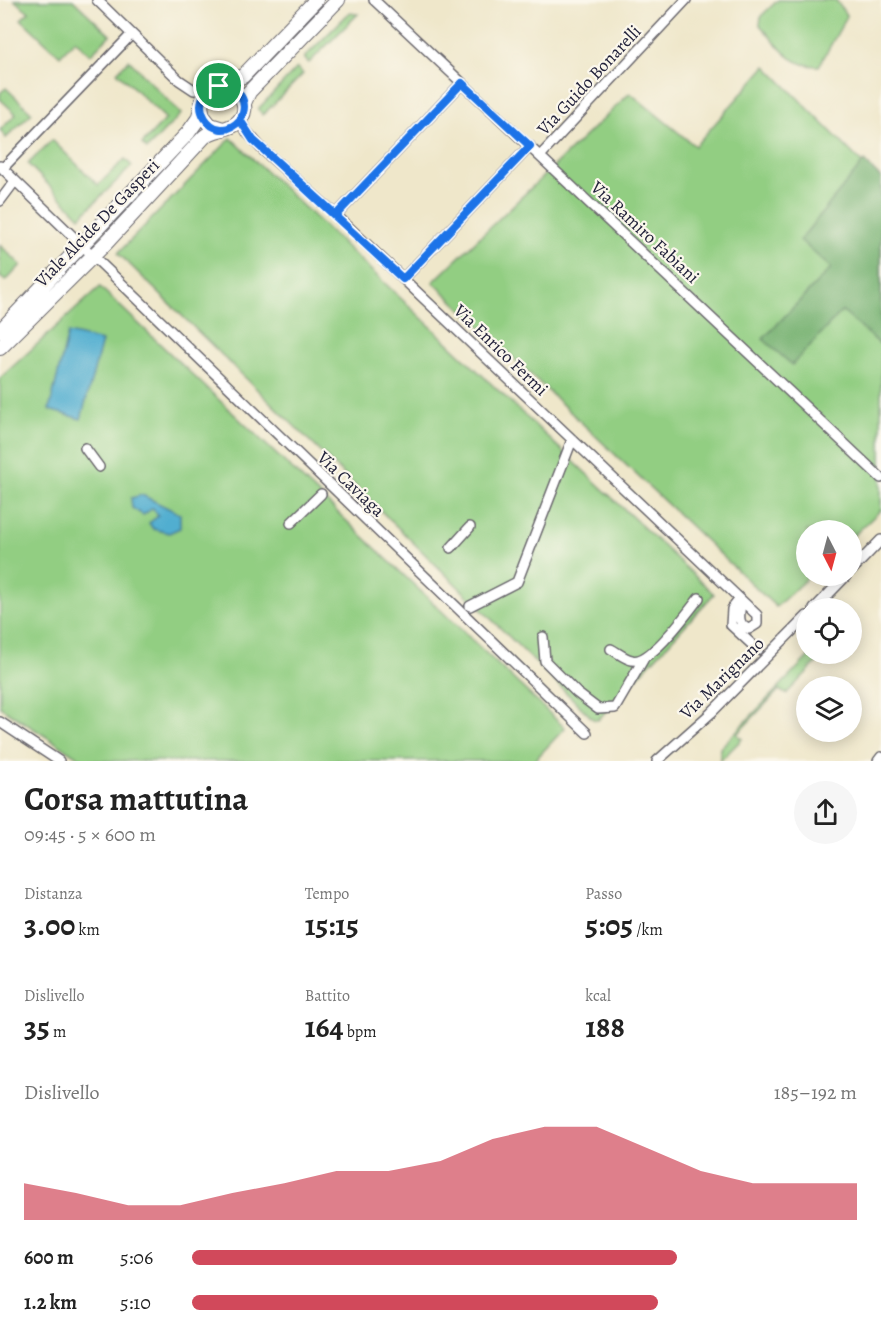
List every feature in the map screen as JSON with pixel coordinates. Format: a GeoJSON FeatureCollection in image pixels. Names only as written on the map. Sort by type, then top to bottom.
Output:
{"type":"FeatureCollection","features":[{"type":"Feature","properties":{"kind":"street"},"geometry":{"type":"LineString","coordinates":[[97,0],[182,83],[194,90],[235,89],[244,103]]}},
{"type":"Feature","properties":{"kind":"street"},"geometry":{"type":"LineString","coordinates":[[316,0],[243,76],[215,88],[203,99],[201,109],[207,122],[223,129],[232,127],[240,120],[249,92],[338,0]]}},
{"type":"Feature","properties":{"kind":"street","name":"Via Ramiro Fabiani"},"geometry":{"type":"LineString","coordinates":[[374,0],[881,478]]}},
{"type":"Feature","properties":{"kind":"street","name":"Via Ramiro Fabiani"},"geometry":{"type":"LineString","coordinates":[[382,0],[386,10]]}},
{"type":"Feature","properties":{"kind":"street","name":"Via Guido Bonarelli"},"geometry":{"type":"LineString","coordinates":[[540,156],[687,0]]}},
{"type":"Feature","properties":{"kind":"street"},"geometry":{"type":"LineString","coordinates":[[286,31],[297,42]]}},
{"type":"Feature","properties":{"kind":"street"},"geometry":{"type":"LineString","coordinates":[[1,167],[131,35]]}},
{"type":"Feature","properties":{"kind":"street"},"geometry":{"type":"LineString","coordinates":[[336,215],[462,83]]}},
{"type":"Feature","properties":{"kind":"street","name":"Viale Alcide De Gasperi"},"geometry":{"type":"LineString","coordinates":[[0,331],[188,133],[198,119],[201,109]]}},
{"type":"Feature","properties":{"kind":"street","name":"Via Enrico Fermi"},"geometry":{"type":"LineString","coordinates":[[240,120],[253,140],[336,215],[740,601],[732,609],[731,625],[758,650]]}},
{"type":"Feature","properties":{"kind":"street","name":"Viale Alcide De Gasperi"},"geometry":{"type":"LineString","coordinates":[[0,348],[93,256],[204,137],[223,129]]}},
{"type":"Feature","properties":{"kind":"street"},"geometry":{"type":"LineString","coordinates":[[403,279],[530,146]]}},
{"type":"Feature","properties":{"kind":"street","name":"Via Caviaga"},"geometry":{"type":"LineString","coordinates":[[1,167],[587,734]]}},
{"type":"Feature","properties":{"kind":"street"},"geometry":{"type":"LineString","coordinates":[[0,201],[15,181]]}},
{"type":"Feature","properties":{"kind":"street"},"geometry":{"type":"LineString","coordinates":[[470,606],[517,582],[572,440]]}},
{"type":"Feature","properties":{"kind":"street"},"geometry":{"type":"LineString","coordinates":[[85,448],[99,467]]}},
{"type":"Feature","properties":{"kind":"street"},"geometry":{"type":"LineString","coordinates":[[291,523],[321,494]]}},
{"type":"Feature","properties":{"kind":"street"},"geometry":{"type":"LineString","coordinates":[[451,548],[470,527]]}},
{"type":"Feature","properties":{"kind":"street"},"geometry":{"type":"LineString","coordinates":[[862,560],[881,540]]}},
{"type":"Feature","properties":{"kind":"street"},"geometry":{"type":"LineString","coordinates":[[825,598],[836,586]]}},
{"type":"Feature","properties":{"kind":"street"},"geometry":{"type":"LineString","coordinates":[[543,637],[545,661],[577,693],[598,709],[615,708],[643,660],[668,636],[699,598]]}},
{"type":"Feature","properties":{"kind":"street","name":"Via Marignano"},"geometry":{"type":"LineString","coordinates":[[657,761],[719,705],[796,627]]}},
{"type":"Feature","properties":{"kind":"street"},"geometry":{"type":"LineString","coordinates":[[611,649],[632,661],[643,660]]}},
{"type":"Feature","properties":{"kind":"street"},"geometry":{"type":"LineString","coordinates":[[0,722],[59,761]]}},
{"type":"Feature","properties":{"kind":"street"},"geometry":{"type":"LineString","coordinates":[[878,761],[881,757]]}},
{"type":"Feature","properties":{"kind":"green space"},"geometry":{"type":"Polygon","coordinates":[[[14,0],[73,0],[110,35],[90,55],[75,40],[60,56],[21,19],[29,12],[14,0]]]}},
{"type":"Feature","properties":{"kind":"green space"},"geometry":{"type":"Polygon","coordinates":[[[778,0],[836,0],[847,16],[819,66],[800,63],[792,59],[779,48],[760,25],[761,16],[778,0]]]}},
{"type":"Feature","properties":{"kind":"green space"},"geometry":{"type":"Polygon","coordinates":[[[349,13],[358,14],[309,63],[304,58],[349,13]]]}},
{"type":"Feature","properties":{"kind":"green space"},"geometry":{"type":"Polygon","coordinates":[[[129,60],[181,114],[147,149],[142,144],[166,119],[117,72],[129,60]]]}},
{"type":"Feature","properties":{"kind":"green space"},"geometry":{"type":"Polygon","coordinates":[[[766,66],[881,182],[881,510],[862,528],[862,520],[796,520],[796,586],[798,586],[776,607],[433,282],[630,93],[695,146],[766,66]]]}},
{"type":"Feature","properties":{"kind":"green space"},"geometry":{"type":"Polygon","coordinates":[[[297,68],[303,74],[263,115],[258,109],[297,68]]]}},
{"type":"Feature","properties":{"kind":"green space"},"geometry":{"type":"Polygon","coordinates":[[[6,88],[32,113],[6,138],[0,130],[16,114],[0,99],[0,93],[6,88]]]}},
{"type":"Feature","properties":{"kind":"green space"},"geometry":{"type":"Polygon","coordinates":[[[231,138],[714,594],[598,720],[593,719],[118,253],[231,138]]]}},
{"type":"Feature","properties":{"kind":"green space"},"geometry":{"type":"Polygon","coordinates":[[[52,140],[98,185],[125,159],[132,166],[80,217],[28,164],[52,140]]]}},
{"type":"Feature","properties":{"kind":"green space"},"geometry":{"type":"Polygon","coordinates":[[[864,161],[881,178],[881,345],[842,311],[792,365],[763,339],[831,268],[800,240],[864,161]]]}},
{"type":"Feature","properties":{"kind":"green space"},"geometry":{"type":"Polygon","coordinates":[[[0,245],[21,265],[6,281],[0,277],[0,245]]]}},
{"type":"Feature","properties":{"kind":"green space"},"geometry":{"type":"Polygon","coordinates":[[[100,287],[565,728],[534,761],[84,761],[0,707],[0,378],[100,287]]]}},
{"type":"Feature","properties":{"kind":"green space"},"geometry":{"type":"Polygon","coordinates":[[[801,664],[815,664],[804,676],[796,676],[796,684],[786,694],[779,690],[737,734],[742,739],[720,761],[720,748],[801,664]]]}},
{"type":"Feature","properties":{"kind":"water"},"geometry":{"type":"Polygon","coordinates":[[[68,333],[102,341],[81,419],[49,410],[68,333]]]}},
{"type":"Feature","properties":{"kind":"water"},"geometry":{"type":"Polygon","coordinates":[[[142,495],[180,514],[180,528],[169,533],[153,529],[149,523],[158,516],[153,508],[143,515],[132,508],[131,498],[142,495]]]}},
{"type":"Feature","properties":{"kind":"route"},"geometry":{"type":"LineString","coordinates":[[219,86],[208,91],[202,100],[201,110],[206,121],[213,127],[224,129],[232,127],[240,120],[262,149],[336,215],[462,83],[530,146],[403,279],[336,215],[324,204],[262,149],[253,140],[240,120],[244,108],[241,96],[231,87],[219,86]]}}]}
